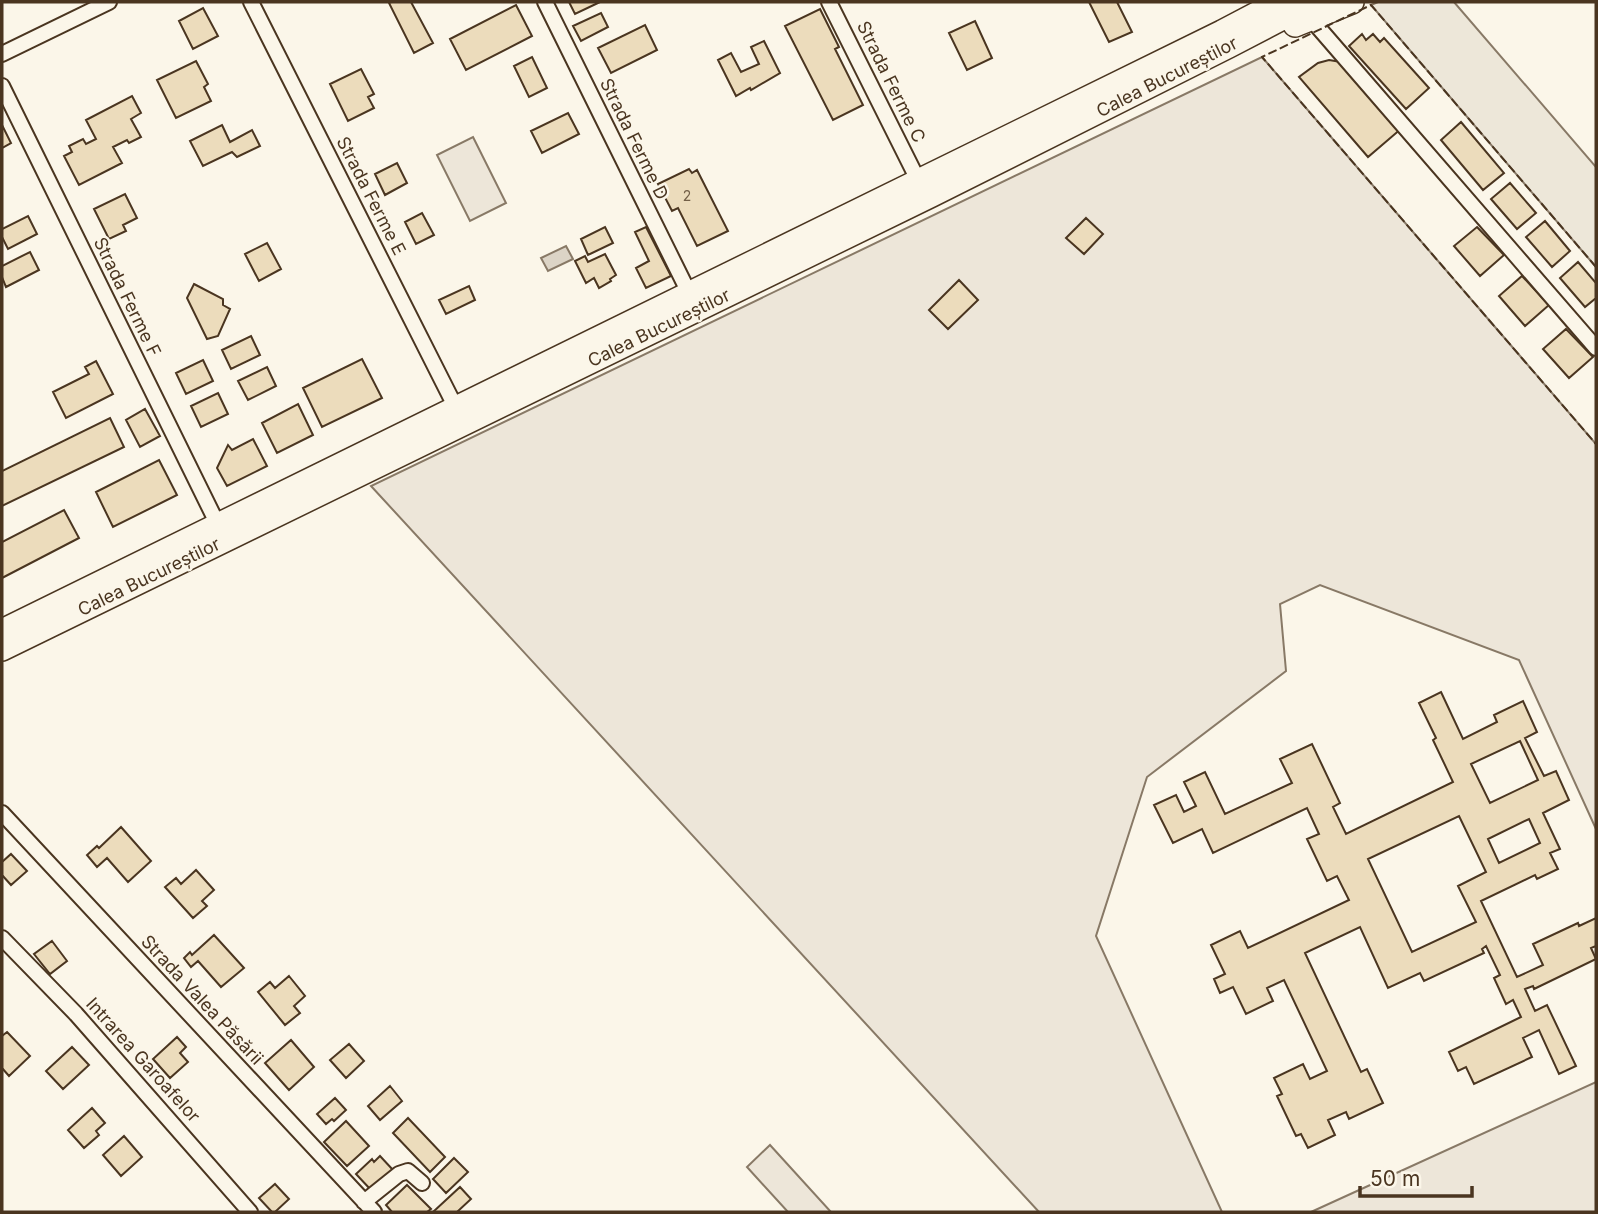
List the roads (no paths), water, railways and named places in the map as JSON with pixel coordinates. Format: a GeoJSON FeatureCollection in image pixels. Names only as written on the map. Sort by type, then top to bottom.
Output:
{"type":"FeatureCollection","features":[{"type":"Feature","properties":{"kind":"highway"},"geometry":{"type":"LineString","coordinates":[[1226,39],[1264,2]]}},
{"type":"Feature","properties":{"kind":"highway","name":"Calea Bucureștilor"},"geometry":{"type":"LineString","coordinates":[[2,649],[932,195],[1226,39],[1279,2]]}},
{"type":"Feature","properties":{"kind":"highway"},"geometry":{"type":"LineString","coordinates":[[1226,39],[1312,10],[1352,2]]}},
{"type":"Feature","properties":{"kind":"highway","name":"Calea Bucureștilor"},"geometry":{"type":"LineString","coordinates":[[2,631],[918,180],[1226,39]]}},
{"type":"Feature","properties":{"kind":"street"},"geometry":{"type":"LineString","coordinates":[[2,54],[109,2]]}},
{"type":"Feature","properties":{"kind":"street","name":"Strada Ferme E"},"geometry":{"type":"LineString","coordinates":[[251,2],[456,408]]}},
{"type":"Feature","properties":{"kind":"street","name":"Strada Ferme D"},"geometry":{"type":"LineString","coordinates":[[545,2],[689,293]]}},
{"type":"Feature","properties":{"kind":"street","name":"Strada Ferme C"},"geometry":{"type":"LineString","coordinates":[[829,2],[918,180]]}},
{"type":"Feature","properties":{"kind":"street"},"geometry":{"type":"LineString","coordinates":[[1312,10],[1596,348]]}},
{"type":"Feature","properties":{"kind":"street","name":"Strada Ferme F"},"geometry":{"type":"LineString","coordinates":[[2,86],[218,525]]}},
{"type":"Feature","properties":{"kind":"street","name":"Strada Valea Păsării"},"geometry":{"type":"LineString","coordinates":[[2,813],[369,1207]]}},
{"type":"Feature","properties":{"kind":"street","name":"Intrarea Garoafelor"},"geometry":{"type":"LineString","coordinates":[[2,938],[76,1014],[250,1212]]}},
{"type":"Feature","properties":{"kind":"street"},"geometry":{"type":"LineString","coordinates":[[369,1207],[399,1174],[408,1171],[422,1184]]}}]}
